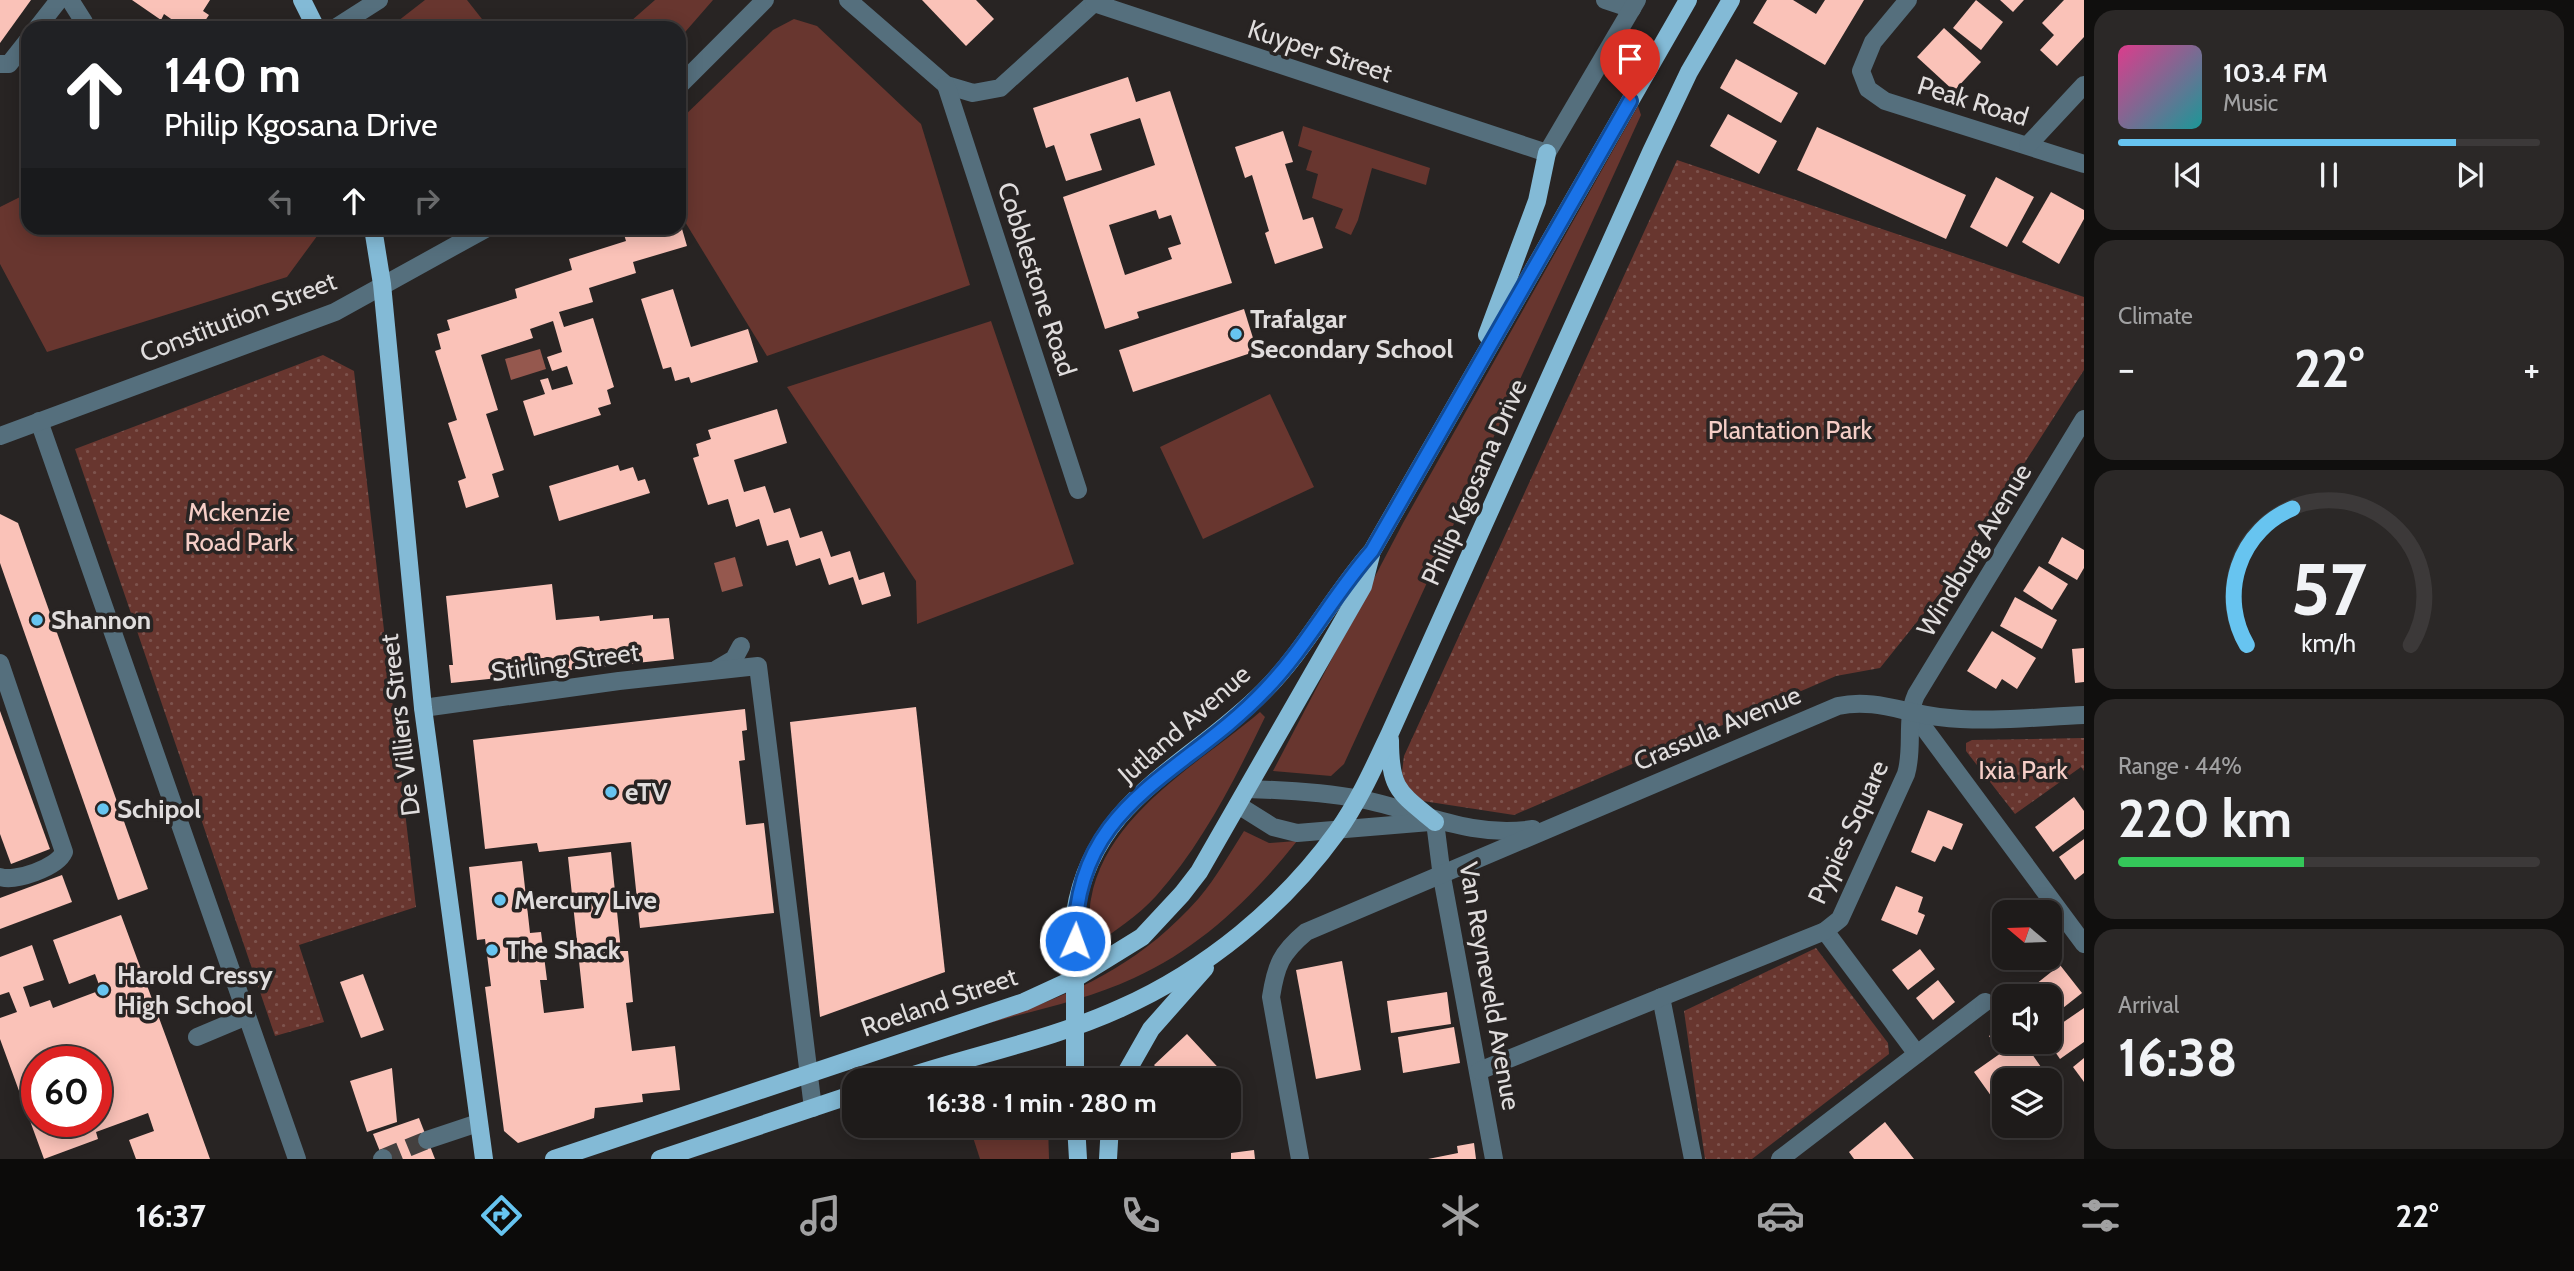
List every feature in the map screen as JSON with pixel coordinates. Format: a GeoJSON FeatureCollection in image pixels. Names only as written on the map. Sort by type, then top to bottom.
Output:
{"type":"FeatureCollection","features":[{"type":"Feature","properties":{"kind":"main road"},"geometry":{"type":"LineString","coordinates":[[302,0],[312,21]]}},
{"type":"Feature","properties":{"kind":"main road","name":"Philip Kgosana Drive"},"geometry":{"type":"LineString","coordinates":[[1372,551],[1688,0]]}},
{"type":"Feature","properties":{"kind":"main road","name":"Philip Kgosana Drive"},"geometry":{"type":"LineString","coordinates":[[1218,952],[1268,910],[1338,831],[1358,799],[1651,152],[1689,72],[1731,0]]}},
{"type":"Feature","properties":{"kind":"main road"},"geometry":{"type":"LineString","coordinates":[[1474,372],[1537,201],[1547,153]]}},
{"type":"Feature","properties":{"kind":"main road","name":"De Villiers Street"},"geometry":{"type":"LineString","coordinates":[[374,235],[382,284],[423,708],[484,1159]]}},
{"type":"Feature","properties":{"kind":"main road","name":"Roeland Street"},"geometry":{"type":"LineString","coordinates":[[554,1159],[599,1153],[808,1075],[1024,1002],[1074,979],[1142,937],[1164,917],[1199,872],[1363,586],[1372,551]]}},
{"type":"Feature","properties":{"kind":"main road","name":"Jutland Avenue"},"geometry":{"type":"LineString","coordinates":[[1075,1068],[1074,913],[1083,872],[1109,826],[1142,793],[1263,693],[1292,660],[1347,579],[1372,551]]}},
{"type":"Feature","properties":{"kind":"main road"},"geometry":{"type":"LineString","coordinates":[[1390,733],[1390,766],[1394,783],[1403,796],[1435,822]]}},
{"type":"Feature","properties":{"kind":"main road"},"geometry":{"type":"LineString","coordinates":[[935,1068],[1120,1008],[1164,986],[1218,952]]}},
{"type":"Feature","properties":{"kind":"main road"},"geometry":{"type":"LineString","coordinates":[[1129,1068],[1151,1029],[1218,952]]}},
{"type":"Feature","properties":{"kind":"main road"},"geometry":{"type":"LineString","coordinates":[[660,1159],[842,1098]]}},
{"type":"Feature","properties":{"kind":"main road"},"geometry":{"type":"LineString","coordinates":[[1077,1138],[1078,1159]]}},
{"type":"Feature","properties":{"kind":"main road"},"geometry":{"type":"LineString","coordinates":[[1108,1159],[1109,1138]]}},
{"type":"Feature","properties":{"kind":"street"},"geometry":{"type":"LineString","coordinates":[[42,21],[59,0]]}},
{"type":"Feature","properties":{"kind":"street"},"geometry":{"type":"LineString","coordinates":[[70,0],[83,21]]}},
{"type":"Feature","properties":{"kind":"street"},"geometry":{"type":"LineString","coordinates":[[346,21],[379,0]]}},
{"type":"Feature","properties":{"kind":"street"},"geometry":{"type":"LineString","coordinates":[[686,79],[765,0]]}},
{"type":"Feature","properties":{"kind":"street","name":"Kuyper Street"},"geometry":{"type":"LineString","coordinates":[[848,0],[946,85],[972,93],[1000,88],[1096,2],[1547,153]]}},
{"type":"Feature","properties":{"kind":"street"},"geometry":{"type":"LineString","coordinates":[[1547,153],[1634,4],[1605,0]]}},
{"type":"Feature","properties":{"kind":"street","name":"Peak Road"},"geometry":{"type":"LineString","coordinates":[[1908,0],[1873,42],[1861,71],[1868,89],[1885,101],[2084,164]]}},
{"type":"Feature","properties":{"kind":"street"},"geometry":{"type":"LineString","coordinates":[[4,64],[21,47]]}},
{"type":"Feature","properties":{"kind":"street","name":"Cobblestone Road"},"geometry":{"type":"LineString","coordinates":[[946,85],[1078,490]]}},
{"type":"Feature","properties":{"kind":"street"},"geometry":{"type":"LineString","coordinates":[[2028,145],[2084,85]]}},
{"type":"Feature","properties":{"kind":"street","name":"Constitution Street"},"geometry":{"type":"LineString","coordinates":[[0,436],[335,312],[474,235]]}},
{"type":"Feature","properties":{"kind":"street","name":"Windburg Avenue"},"geometry":{"type":"LineString","coordinates":[[1910,709],[2084,419]]}},
{"type":"Feature","properties":{"kind":"street"},"geometry":{"type":"LineString","coordinates":[[38,421],[297,1159]]}},
{"type":"Feature","properties":{"kind":"street"},"geometry":{"type":"LineString","coordinates":[[714,670],[734,659],[741,646]]}},
{"type":"Feature","properties":{"kind":"street"},"geometry":{"type":"LineString","coordinates":[[0,663],[64,852],[57,863],[13,878],[0,877]]}},
{"type":"Feature","properties":{"kind":"street","name":"Stirling Street"},"geometry":{"type":"LineString","coordinates":[[423,708],[758,666],[808,1075]]}},
{"type":"Feature","properties":{"kind":"street","name":"Crassula Avenue"},"geometry":{"type":"LineString","coordinates":[[1300,1159],[1271,997],[1274,974],[1284,950],[1306,932],[1442,877],[1549,826],[1838,706],[1866,703],[1910,709],[1936,717],[1969,719],[2084,715]]}},
{"type":"Feature","properties":{"kind":"street"},"geometry":{"type":"LineString","coordinates":[[1910,709],[2084,944]]}},
{"type":"Feature","properties":{"kind":"street","name":"Pypies Square"},"geometry":{"type":"LineString","coordinates":[[1479,1071],[1825,931],[1844,911],[1906,775],[1910,760],[1910,709]]}},
{"type":"Feature","properties":{"kind":"street","name":"Crassula Avenue"},"geometry":{"type":"LineString","coordinates":[[1243,797],[1358,799],[1435,822],[1500,831],[1549,826]]}},
{"type":"Feature","properties":{"kind":"street","name":"Crassula Avenue"},"geometry":{"type":"LineString","coordinates":[[1243,797],[1280,830],[1297,833],[1435,822]]}},
{"type":"Feature","properties":{"kind":"street","name":"Van Reyneveld Avenue"},"geometry":{"type":"LineString","coordinates":[[1435,822],[1442,877],[1494,1159]]}},
{"type":"Feature","properties":{"kind":"street","name":"Pypies Square"},"geometry":{"type":"LineString","coordinates":[[1825,931],[1917,1054]]}},
{"type":"Feature","properties":{"kind":"street"},"geometry":{"type":"LineString","coordinates":[[1661,997],[1693,1159]]}},
{"type":"Feature","properties":{"kind":"street"},"geometry":{"type":"LineString","coordinates":[[1780,1159],[1985,1002]]}},
{"type":"Feature","properties":{"kind":"street"},"geometry":{"type":"LineString","coordinates":[[197,1037],[247,1016]]}},
{"type":"Feature","properties":{"kind":"street"},"geometry":{"type":"LineString","coordinates":[[808,1075],[813,1108]]}},
{"type":"Feature","properties":{"kind":"street"},"geometry":{"type":"LineString","coordinates":[[427,1140],[478,1123]]}},
{"type":"Feature","properties":{"kind":"green space"},"geometry":{"type":"Polygon","coordinates":[[[425,0],[467,0],[484,21],[398,21],[425,0]]]}},
{"type":"Feature","properties":{"kind":"green space"},"geometry":{"type":"Polygon","coordinates":[[[655,0],[713,0],[686,31],[686,21],[631,21],[655,0]]]}},
{"type":"Feature","properties":{"kind":"green space"},"geometry":{"type":"Polygon","coordinates":[[[794,19],[817,26],[921,124],[970,285],[767,356],[686,223],[686,114],[773,30],[794,19]]]}},
{"type":"Feature","properties":{"kind":"green space"},"geometry":{"type":"Polygon","coordinates":[[[1638,106],[1641,115],[1344,764],[1331,776],[1273,771],[1403,523],[1638,106]]]}},
{"type":"Feature","properties":{"kind":"green space"},"geometry":{"type":"Polygon","coordinates":[[[1303,126],[1430,168],[1426,185],[1372,168],[1358,220],[1351,235],[1335,228],[1343,209],[1312,198],[1318,174],[1306,170],[1312,151],[1298,146],[1303,126]]]}},
{"type":"Feature","properties":{"kind":"green space","name":"Plantation Park"},"geometry":{"type":"Polygon","coordinates":[[[1677,160],[2084,297],[2084,370],[1945,587],[1880,668],[1836,676],[1514,815],[1423,801],[1405,785],[1402,772],[1404,756],[1677,160]]]}},
{"type":"Feature","properties":{"kind":"green space"},"geometry":{"type":"Polygon","coordinates":[[[21,196],[21,235],[318,235],[287,277],[47,352],[0,264],[0,207],[21,196]]]}},
{"type":"Feature","properties":{"kind":"green space"},"geometry":{"type":"Polygon","coordinates":[[[991,321],[1074,564],[917,624],[916,581],[787,387],[991,321]]]}},
{"type":"Feature","properties":{"kind":"green space","name":"Mckenzie Road Park"},"geometry":{"type":"Polygon","coordinates":[[[323,355],[354,371],[416,907],[299,945],[324,1022],[275,1036],[75,449],[323,355]]]}},
{"type":"Feature","properties":{"kind":"green space"},"geometry":{"type":"Polygon","coordinates":[[[1270,394],[1314,487],[1203,539],[1160,447],[1270,394]]]}},
{"type":"Feature","properties":{"kind":"green space"},"geometry":{"type":"Polygon","coordinates":[[[1260,712],[1265,717],[1254,740],[1216,811],[1188,855],[1149,903],[1093,947],[1091,899],[1100,869],[1115,841],[1158,793],[1260,712]]]}},
{"type":"Feature","properties":{"kind":"green space","name":"Ixia Park"},"geometry":{"type":"Polygon","coordinates":[[[2084,738],[2084,771],[2081,767],[2015,814],[1966,751],[1966,743],[1972,740],[2084,738]]]}},
{"type":"Feature","properties":{"kind":"green space"},"geometry":{"type":"Polygon","coordinates":[[[1244,831],[1269,843],[1297,841],[1262,882],[1203,937],[1158,966],[1116,986],[986,1024],[1102,976],[1152,943],[1199,898],[1244,831]]]}},
{"type":"Feature","properties":{"kind":"green space"},"geometry":{"type":"Polygon","coordinates":[[[1816,948],[1888,1043],[1889,1054],[1752,1159],[1705,1159],[1684,1011],[1816,948]]]}},
{"type":"Feature","properties":{"kind":"green space"},"geometry":{"type":"Polygon","coordinates":[[[973,1138],[1048,1138],[1049,1159],[980,1159],[973,1138]]]}},
{"type":"Feature","properties":{"kind":"shaded area"},"geometry":{"type":"Polygon","coordinates":[[[540,349],[546,369],[511,380],[505,359],[540,349]]]}},
{"type":"Feature","properties":{"kind":"shaded area"},"geometry":{"type":"Polygon","coordinates":[[[735,557],[743,586],[722,592],[714,563],[735,557]]]}},
{"type":"Feature","properties":{"kind":"building"},"geometry":{"type":"Polygon","coordinates":[[[0,0],[31,0],[0,43],[0,0]]]}},
{"type":"Feature","properties":{"kind":"building"},"geometry":{"type":"Polygon","coordinates":[[[132,0],[210,0],[203,11],[209,15],[205,21],[174,21],[164,14],[161,20],[132,0]]]}},
{"type":"Feature","properties":{"kind":"building"},"geometry":{"type":"Polygon","coordinates":[[[922,0],[976,0],[994,19],[966,46],[922,0]]]}},
{"type":"Feature","properties":{"kind":"building"},"geometry":{"type":"Polygon","coordinates":[[[1767,0],[1793,0],[1816,14],[1825,0],[1864,0],[1825,65],[1753,23],[1767,0]]]}},
{"type":"Feature","properties":{"kind":"building"},"geometry":{"type":"Polygon","coordinates":[[[1976,0],[2003,22],[1981,50],[1953,28],[1976,0]]]}},
{"type":"Feature","properties":{"kind":"building"},"geometry":{"type":"Polygon","coordinates":[[[2000,0],[2024,0],[2013,12],[2000,0]]]}},
{"type":"Feature","properties":{"kind":"building"},"geometry":{"type":"Polygon","coordinates":[[[2064,0],[2084,0],[2084,37],[2057,66],[2040,50],[2054,35],[2042,23],[2064,0]]]}},
{"type":"Feature","properties":{"kind":"building"},"geometry":{"type":"Polygon","coordinates":[[[1944,28],[1981,62],[1954,91],[1917,57],[1944,28]]]}},
{"type":"Feature","properties":{"kind":"building"},"geometry":{"type":"Polygon","coordinates":[[[1736,59],[1798,93],[1781,123],[1720,88],[1736,59]]]}},
{"type":"Feature","properties":{"kind":"building"},"geometry":{"type":"Polygon","coordinates":[[[1128,77],[1136,102],[1170,91],[1232,283],[1137,312],[1139,318],[1105,329],[1063,197],[1155,165],[1140,118],[1090,134],[1102,170],[1066,181],[1054,145],[1046,148],[1033,108],[1128,77]],[[1156,210],[1109,225],[1125,275],[1172,259],[1168,248],[1181,244],[1171,215],[1159,219],[1156,210]]]}},
{"type":"Feature","properties":{"kind":"building"},"geometry":{"type":"Polygon","coordinates":[[[1728,114],[1777,141],[1759,174],[1710,146],[1728,114]]]}},
{"type":"Feature","properties":{"kind":"building"},"geometry":{"type":"Polygon","coordinates":[[[1817,127],[1966,195],[1946,239],[1797,170],[1817,127]]]}},
{"type":"Feature","properties":{"kind":"building"},"geometry":{"type":"Polygon","coordinates":[[[1283,131],[1293,162],[1285,164],[1303,220],[1313,217],[1323,248],[1275,264],[1265,233],[1269,231],[1252,175],[1245,178],[1235,147],[1283,131]]]}},
{"type":"Feature","properties":{"kind":"building"},"geometry":{"type":"Polygon","coordinates":[[[1996,177],[2034,197],[2007,247],[1970,227],[1996,177]]]}},
{"type":"Feature","properties":{"kind":"building"},"geometry":{"type":"Polygon","coordinates":[[[2051,192],[2084,210],[2084,219],[2059,264],[2022,242],[2051,192]]]}},
{"type":"Feature","properties":{"kind":"building"},"geometry":{"type":"Polygon","coordinates":[[[624,235],[684,235],[687,246],[633,262],[636,273],[589,288],[593,302],[559,312],[564,327],[593,318],[614,387],[607,390],[611,404],[598,408],[601,415],[534,436],[523,401],[545,394],[540,380],[548,378],[552,390],[573,384],[567,366],[552,371],[547,357],[562,352],[553,321],[530,329],[533,338],[481,355],[498,410],[486,414],[504,470],[492,474],[499,497],[466,508],[458,481],[466,478],[448,423],[457,420],[435,351],[441,349],[437,334],[450,330],[447,320],[517,298],[515,289],[572,270],[569,259],[626,241],[624,235]]]}},
{"type":"Feature","properties":{"kind":"building"},"geometry":{"type":"Polygon","coordinates":[[[673,289],[691,347],[748,329],[758,362],[691,383],[689,377],[675,381],[671,367],[663,369],[641,299],[673,289]]]}},
{"type":"Feature","properties":{"kind":"building"},"geometry":{"type":"Polygon","coordinates":[[[1244,309],[1257,351],[1133,392],[1119,350],[1244,309]]]}},
{"type":"Feature","properties":{"kind":"building"},"geometry":{"type":"Polygon","coordinates":[[[777,409],[787,443],[734,460],[744,492],[765,486],[774,513],[790,508],[800,538],[822,531],[831,557],[850,551],[859,580],[884,572],[891,596],[862,605],[853,577],[829,585],[820,558],[796,566],[788,540],[767,546],[759,519],[736,527],[728,499],[708,505],[693,458],[699,456],[696,444],[711,439],[708,430],[777,409]]]}},
{"type":"Feature","properties":{"kind":"building"},"geometry":{"type":"Polygon","coordinates":[[[618,465],[620,471],[633,467],[638,481],[645,479],[650,493],[559,521],[549,486],[618,465]]]}},
{"type":"Feature","properties":{"kind":"building"},"geometry":{"type":"Polygon","coordinates":[[[0,514],[18,523],[148,889],[118,900],[0,563],[0,514]]]}},
{"type":"Feature","properties":{"kind":"building"},"geometry":{"type":"Polygon","coordinates":[[[2062,537],[2084,550],[2084,568],[2077,580],[2048,563],[2062,537]]]}},
{"type":"Feature","properties":{"kind":"building"},"geometry":{"type":"Polygon","coordinates":[[[2039,566],[2068,584],[2052,610],[2023,591],[2039,566]]]}},
{"type":"Feature","properties":{"kind":"building"},"geometry":{"type":"Polygon","coordinates":[[[552,584],[556,620],[599,616],[600,621],[653,615],[653,619],[669,618],[674,659],[451,683],[449,665],[453,665],[446,596],[552,584]]]}},
{"type":"Feature","properties":{"kind":"building"},"geometry":{"type":"Polygon","coordinates":[[[2015,597],[2057,620],[2042,649],[2000,626],[2015,597]]]}},
{"type":"Feature","properties":{"kind":"building"},"geometry":{"type":"Polygon","coordinates":[[[1992,631],[2036,658],[2017,689],[2002,679],[1996,689],[1967,671],[1992,631]]]}},
{"type":"Feature","properties":{"kind":"building"},"geometry":{"type":"Polygon","coordinates":[[[2084,648],[2084,682],[2075,683],[2072,649],[2084,648]]]}},
{"type":"Feature","properties":{"kind":"building"},"geometry":{"type":"Polygon","coordinates":[[[916,707],[945,972],[820,1017],[790,722],[916,707]]]}},
{"type":"Feature","properties":{"kind":"building","name":"eTV"},"geometry":{"type":"Polygon","coordinates":[[[745,709],[747,730],[742,731],[745,760],[739,761],[746,825],[764,823],[774,913],[640,928],[631,842],[539,852],[537,843],[485,849],[473,740],[745,709]]]}},
{"type":"Feature","properties":{"kind":"building"},"geometry":{"type":"Polygon","coordinates":[[[0,711],[50,849],[11,864],[0,834],[0,711]]]}},
{"type":"Feature","properties":{"kind":"building"},"geometry":{"type":"Polygon","coordinates":[[[2074,797],[2084,811],[2084,829],[2053,852],[2035,827],[2074,797]]]}},
{"type":"Feature","properties":{"kind":"building"},"geometry":{"type":"Polygon","coordinates":[[[1928,810],[1963,824],[1952,850],[1943,846],[1935,862],[1911,852],[1928,810]]]}},
{"type":"Feature","properties":{"kind":"building"},"geometry":{"type":"Polygon","coordinates":[[[2084,839],[2084,873],[2075,880],[2059,857],[2084,839]]]}},
{"type":"Feature","properties":{"kind":"building"},"geometry":{"type":"Polygon","coordinates":[[[611,852],[621,951],[628,951],[633,1002],[626,1003],[632,1051],[675,1046],[680,1090],[642,1094],[643,1102],[595,1108],[594,1118],[518,1143],[504,1131],[485,987],[491,986],[485,939],[477,940],[469,867],[522,861],[530,933],[541,932],[547,980],[540,980],[544,1013],[584,1008],[568,857],[611,852]]]}},
{"type":"Feature","properties":{"kind":"building"},"geometry":{"type":"Polygon","coordinates":[[[62,875],[72,902],[0,929],[0,898],[62,875]]]}},
{"type":"Feature","properties":{"kind":"building"},"geometry":{"type":"Polygon","coordinates":[[[1896,886],[1923,897],[1918,912],[1925,915],[1917,935],[1881,920],[1896,886]]]}},
{"type":"Feature","properties":{"kind":"building"},"geometry":{"type":"Polygon","coordinates":[[[121,915],[210,1159],[136,1159],[129,1140],[154,1131],[148,1113],[112,1126],[112,1046],[21,1046],[21,1096],[0,1039],[0,1018],[17,1012],[9,992],[0,995],[0,957],[32,945],[44,980],[23,987],[30,1007],[50,1000],[53,1008],[101,990],[95,974],[69,984],[53,940],[121,915]]]}},
{"type":"Feature","properties":{"kind":"building"},"geometry":{"type":"Polygon","coordinates":[[[1920,949],[1935,969],[1908,990],[1892,970],[1920,949]]]}},
{"type":"Feature","properties":{"kind":"building"},"geometry":{"type":"Polygon","coordinates":[[[1342,961],[1361,1070],[1316,1079],[1296,970],[1342,961]]]}},
{"type":"Feature","properties":{"kind":"building"},"geometry":{"type":"Polygon","coordinates":[[[2062,968],[2082,993],[2062,1009],[2062,984],[2036,984],[2054,970],[2062,970],[2062,968]]]}},
{"type":"Feature","properties":{"kind":"building"},"geometry":{"type":"Polygon","coordinates":[[[363,974],[384,1030],[361,1038],[340,982],[363,974]]]}},
{"type":"Feature","properties":{"kind":"building"},"geometry":{"type":"Polygon","coordinates":[[[1938,980],[1955,1002],[1933,1020],[1916,998],[1938,980]]]}},
{"type":"Feature","properties":{"kind":"building"},"geometry":{"type":"Polygon","coordinates":[[[1447,992],[1451,1024],[1391,1033],[1387,1001],[1447,992]]]}},
{"type":"Feature","properties":{"kind":"building"},"geometry":{"type":"Polygon","coordinates":[[[2084,1008],[2084,1042],[2060,1059],[2057,1054],[2062,1054],[2062,1023],[2084,1008]]]}},
{"type":"Feature","properties":{"kind":"building"},"geometry":{"type":"Polygon","coordinates":[[[1454,1027],[1460,1063],[1403,1073],[1398,1037],[1454,1027]]]}},
{"type":"Feature","properties":{"kind":"building"},"geometry":{"type":"Polygon","coordinates":[[[1187,1034],[1219,1068],[1157,1068],[1154,1065],[1187,1034]]]}},
{"type":"Feature","properties":{"kind":"building"},"geometry":{"type":"Polygon","coordinates":[[[2000,1054],[2032,1054],[2041,1067],[1992,1068],[1992,1097],[1974,1072],[2000,1054]]]}},
{"type":"Feature","properties":{"kind":"building"},"geometry":{"type":"Polygon","coordinates":[[[2084,1058],[2084,1082],[2073,1067],[2084,1058]]]}},
{"type":"Feature","properties":{"kind":"building"},"geometry":{"type":"Polygon","coordinates":[[[392,1068],[397,1122],[367,1132],[350,1081],[392,1068]]]}},
{"type":"Feature","properties":{"kind":"building"},"geometry":{"type":"Polygon","coordinates":[[[419,1118],[435,1159],[383,1159],[373,1134],[419,1118]]]}},
{"type":"Feature","properties":{"kind":"building"},"geometry":{"type":"Polygon","coordinates":[[[1885,1122],[1914,1159],[1854,1159],[1849,1152],[1885,1122]]]}},
{"type":"Feature","properties":{"kind":"building"},"geometry":{"type":"Polygon","coordinates":[[[36,1137],[97,1137],[98,1139],[44,1159],[36,1137]]]}},
{"type":"Feature","properties":{"kind":"building"},"geometry":{"type":"Polygon","coordinates":[[[1474,1143],[1476,1159],[1428,1159],[1458,1153],[1457,1146],[1474,1143]]]}},
{"type":"Feature","properties":{"kind":"building"},"geometry":{"type":"Polygon","coordinates":[[[1254,1150],[1255,1159],[1231,1159],[1231,1153],[1254,1150]]]}},
{"type":"Feature","properties":{"kind":"tunnel"},"geometry":{"type":"LineString","coordinates":[[383,1158],[427,1140]]}},
{"type":"Feature","properties":{"kind":"place","name":"Trafalgar Secondary School"},"geometry":{"type":"Point","coordinates":[1236,334]}},
{"type":"Feature","properties":{"kind":"place","name":"Shannon"},"geometry":{"type":"Point","coordinates":[37,620]}},
{"type":"Feature","properties":{"kind":"place","name":"eTV"},"geometry":{"type":"Point","coordinates":[611,792]}},
{"type":"Feature","properties":{"kind":"place","name":"Schipol"},"geometry":{"type":"Point","coordinates":[103,809]}},
{"type":"Feature","properties":{"kind":"place","name":"Mercury Live"},"geometry":{"type":"Point","coordinates":[500,900]}},
{"type":"Feature","properties":{"kind":"place","name":"The Shack"},"geometry":{"type":"Point","coordinates":[492,950]}},
{"type":"Feature","properties":{"kind":"place","name":"Harold Cressy High School"},"geometry":{"type":"Point","coordinates":[103,990]}},
{"type":"Feature","properties":{"kind":"route"},"geometry":{"type":"LineString","coordinates":[[1075,941],[1074,913],[1077,896],[1083,872],[1094,848],[1109,826],[1142,793],[1263,693],[1285,669],[1347,579],[1372,551],[1630,101]]}}]}
